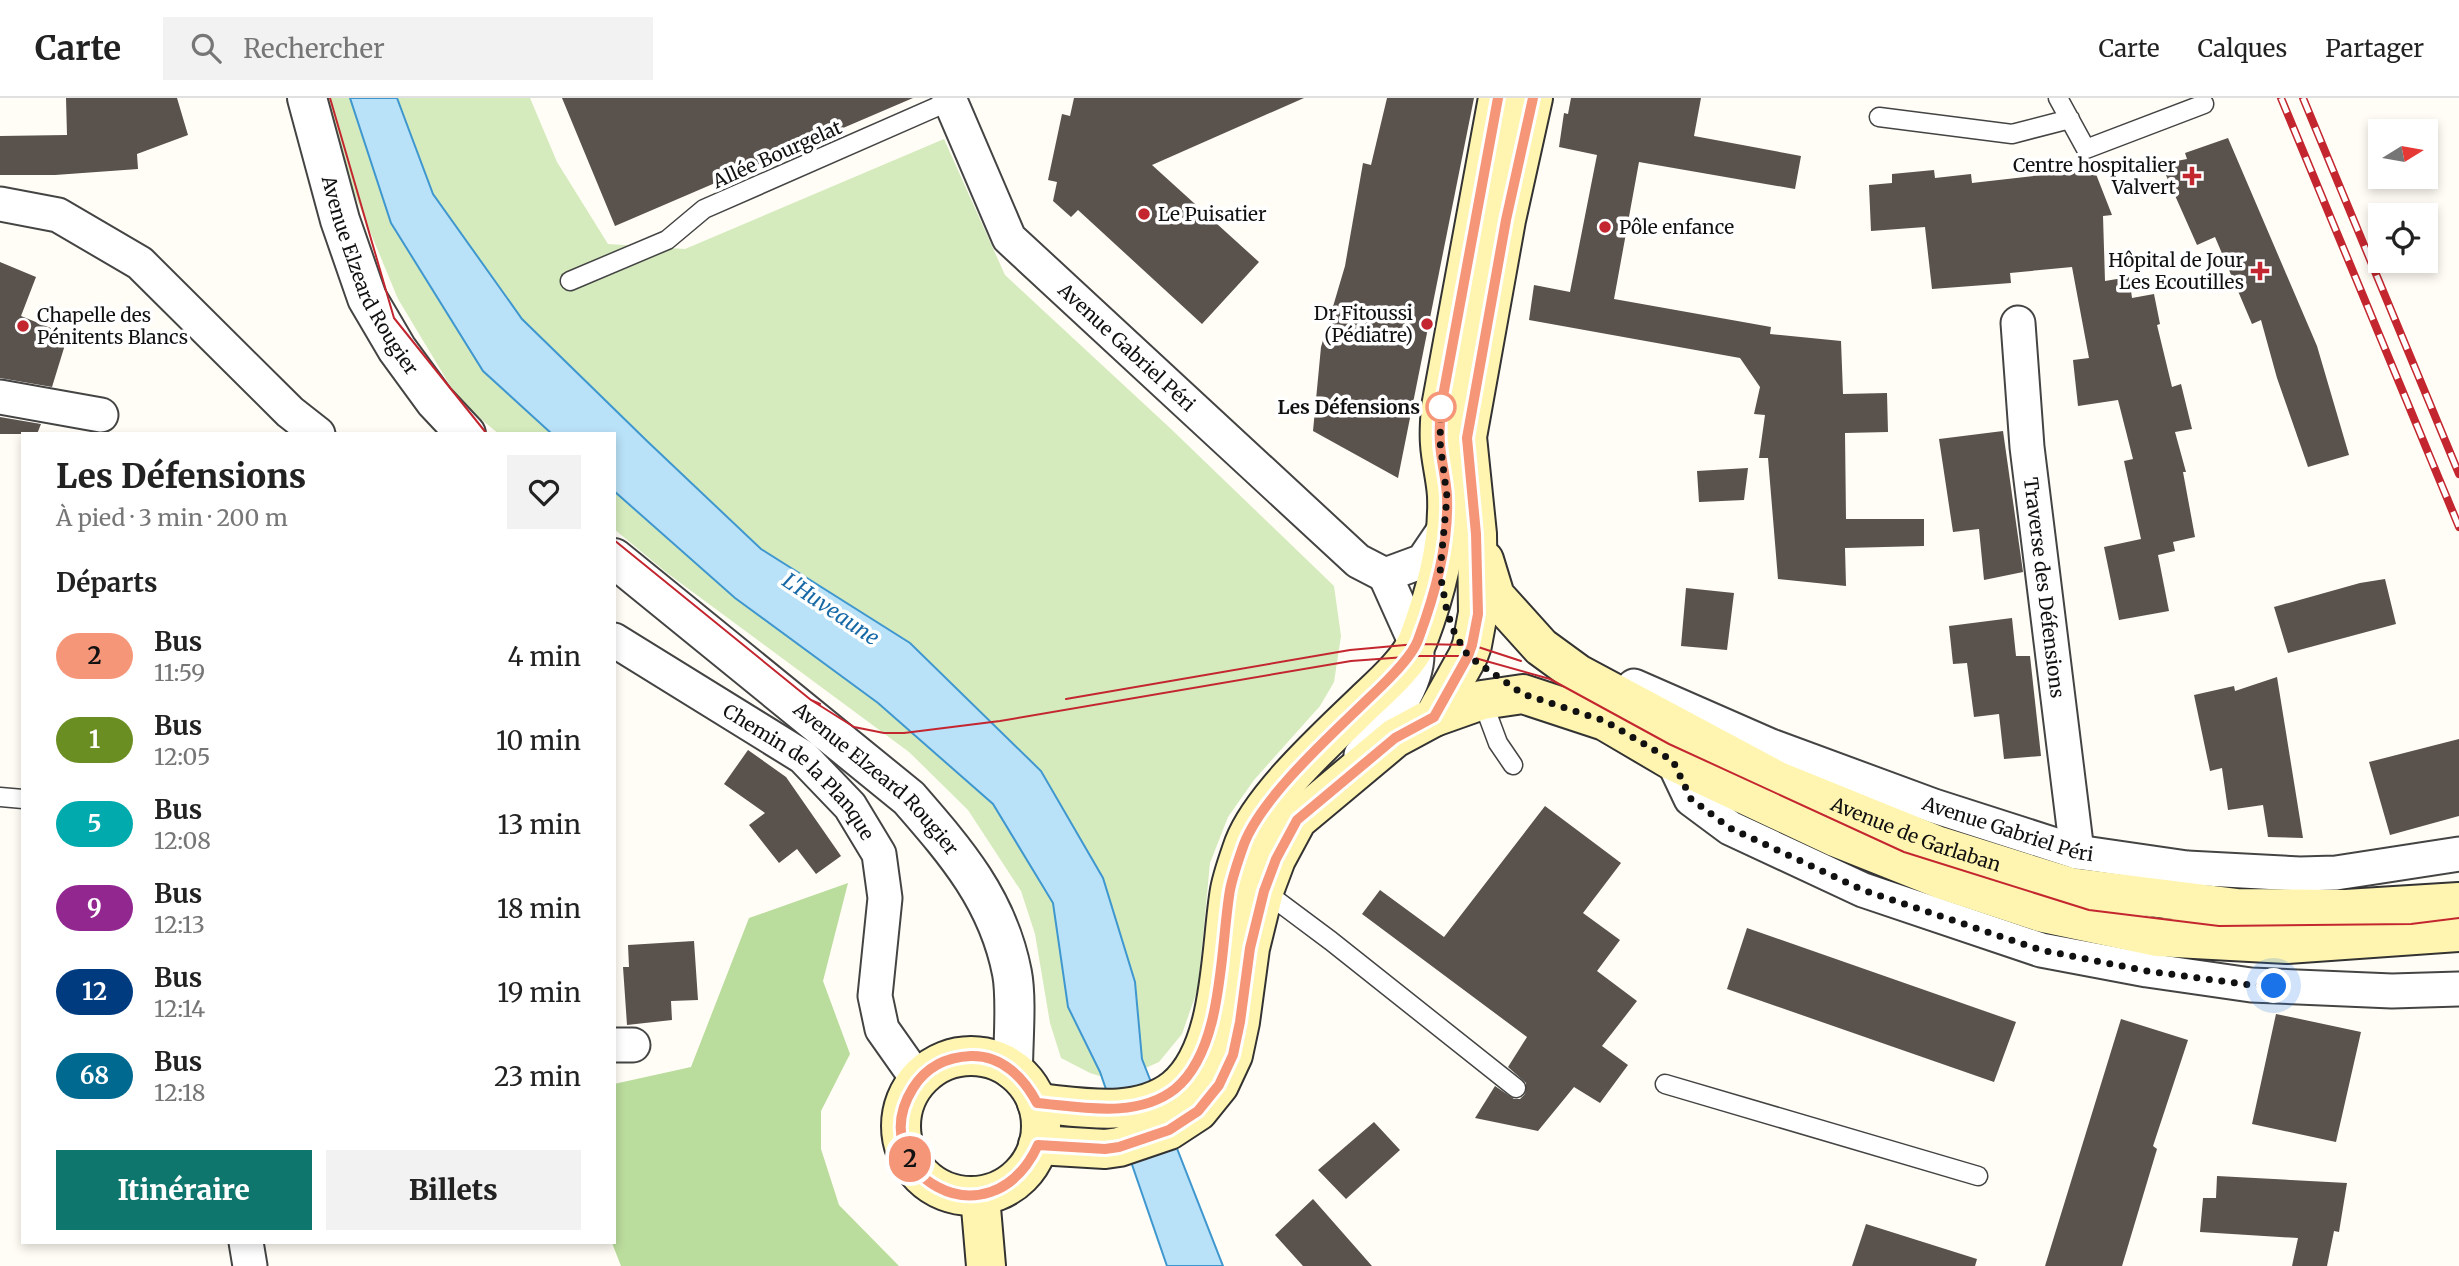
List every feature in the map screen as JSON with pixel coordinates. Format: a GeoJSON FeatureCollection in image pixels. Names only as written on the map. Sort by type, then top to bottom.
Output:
{"type":"FeatureCollection","features":[{"type":"Feature","properties":{"kind":"main road"},"geometry":{"type":"LineString","coordinates":[[1428,721],[1478,614],[1460,532],[1447,497],[1440,442],[1441,407],[1498,98]]}},
{"type":"Feature","properties":{"kind":"main road"},"geometry":{"type":"LineString","coordinates":[[1038,1145],[1105,1149],[1119,1147],[1169,1130],[1198,1111],[1206,1076],[1206,1043],[1213,1018],[1231,887],[1245,842],[1271,801],[1390,678],[1416,644],[1440,573],[1460,532],[1467,438],[1506,220],[1533,98]]}},
{"type":"Feature","properties":{"kind":"main road","name":"Avenue de Garlaban"},"geometry":{"type":"LineString","coordinates":[[1460,532],[1495,596],[1541,647],[1578,674],[1776,780],[1939,846],[2070,887],[2237,908],[2346,909],[2459,902]]}},
{"type":"Feature","properties":{"kind":"main road"},"geometry":{"type":"LineString","coordinates":[[1440,573],[1447,612],[1465,637],[1523,694]]}},
{"type":"Feature","properties":{"kind":"main road"},"geometry":{"type":"LineString","coordinates":[[1416,644],[1442,628],[1465,637],[1490,629],[1541,647]]}},
{"type":"Feature","properties":{"kind":"main road","name":"Avenue de Garlaban"},"geometry":{"type":"LineString","coordinates":[[1206,1076],[1233,1055],[1250,948],[1264,891],[1276,859],[1297,820],[1395,738],[1428,721],[1482,700],[1523,694],[1605,721],[1673,761],[1835,837],[1955,884],[2043,913],[2157,937],[2287,944],[2459,932]]}},
{"type":"Feature","properties":{"kind":"main road"},"geometry":{"type":"LineString","coordinates":[[974,1056],[995,1060],[1013,1070],[1027,1085],[1037,1103],[1041,1124],[1038,1145],[1030,1164],[1016,1179],[1000,1190],[980,1195],[956,1195],[934,1186],[915,1169],[904,1148],[900,1124],[905,1100],[918,1080],[934,1066],[953,1058],[974,1056]]}},
{"type":"Feature","properties":{"kind":"main road"},"geometry":{"type":"LineString","coordinates":[[1037,1103],[1096,1108],[1149,1104],[1175,1088],[1206,1076]]}},
{"type":"Feature","properties":{"kind":"main road"},"geometry":{"type":"LineString","coordinates":[[980,1195],[986,1266]]}},
{"type":"Feature","properties":{"kind":"street","name":"Avenue Elzeard Rougier"},"geometry":{"type":"LineString","coordinates":[[307,98],[340,220],[367,298],[412,370],[435,401],[464,432]]}},
{"type":"Feature","properties":{"kind":"street","name":"Avenue Gabriel Péri"},"geometry":{"type":"LineString","coordinates":[[952,99],[1009,238],[1372,568]]}},
{"type":"Feature","properties":{"kind":"street"},"geometry":{"type":"LineString","coordinates":[[0,205],[58,215],[140,264],[290,412],[315,432]]}},
{"type":"Feature","properties":{"kind":"street","name":"Traverse des Défensions"},"geometry":{"type":"LineString","coordinates":[[2018,323],[2027,447],[2077,852]]}},
{"type":"Feature","properties":{"kind":"street"},"geometry":{"type":"LineString","coordinates":[[0,397],[101,415]]}},
{"type":"Feature","properties":{"kind":"street"},"geometry":{"type":"LineString","coordinates":[[1332,789],[1385,726],[1412,681],[1419,656],[1416,644],[1372,568],[1423,561],[1460,532]]}},
{"type":"Feature","properties":{"kind":"street","name":"Avenue Elzeard Rougier"},"geometry":{"type":"LineString","coordinates":[[616,560],[909,798],[947,841],[979,884],[998,923],[1012,975],[1013,1070]]}},
{"type":"Feature","properties":{"kind":"street","name":"Chemin de la Planque"},"geometry":{"type":"LineString","coordinates":[[616,641],[803,757],[850,806],[879,854],[885,898],[875,996],[882,1029],[918,1080]]}},
{"type":"Feature","properties":{"kind":"street","name":"Avenue Gabriel Péri"},"geometry":{"type":"LineString","coordinates":[[1578,674],[1631,684],[1771,747],[1934,806],[2077,852],[2187,868],[2300,874],[2336,873],[2459,854]]}},
{"type":"Feature","properties":{"kind":"street"},"geometry":{"type":"LineString","coordinates":[[1673,761],[1691,799],[1730,828],[1863,890],[2041,950],[2147,971],[2251,985],[2392,991],[2459,989]]}},
{"type":"Feature","properties":{"kind":"street"},"geometry":{"type":"LineString","coordinates":[[246,1244],[250,1266]]}},
{"type":"Feature","properties":{"kind":"lane"},"geometry":{"type":"LineString","coordinates":[[2058,98],[2086,149],[2204,104]]}},
{"type":"Feature","properties":{"kind":"lane","name":"Allée Bourgelat"},"geometry":{"type":"LineString","coordinates":[[570,281],[667,240],[704,209],[952,99]]}},
{"type":"Feature","properties":{"kind":"lane"},"geometry":{"type":"LineString","coordinates":[[1879,117],[2012,134],[2070,119]]}},
{"type":"Feature","properties":{"kind":"lane"},"geometry":{"type":"LineString","coordinates":[[1482,700],[1498,743],[1513,765]]}},
{"type":"Feature","properties":{"kind":"lane"},"geometry":{"type":"LineString","coordinates":[[0,797],[21,799]]}},
{"type":"Feature","properties":{"kind":"lane"},"geometry":{"type":"LineString","coordinates":[[1264,891],[1516,1088]]}},
{"type":"Feature","properties":{"kind":"lane"},"geometry":{"type":"LineString","coordinates":[[1665,1084],[1978,1176]]}},
{"type":"Feature","properties":{"kind":"green space"},"geometry":{"type":"Polygon","coordinates":[[[324,98],[530,98],[557,162],[608,244],[685,249],[944,139],[1005,275],[1170,428],[1334,586],[1341,636],[1334,682],[1320,706],[1254,780],[1228,817],[1210,863],[1198,988],[1182,1034],[1159,1062],[1116,1081],[1090,1073],[1061,1058],[1050,1023],[1035,934],[1021,891],[968,810],[909,752],[667,573],[616,531],[616,432],[497,432],[460,402],[398,299],[345,171],[324,98]]]}},
{"type":"Feature","properties":{"kind":"green space"},"geometry":{"type":"Polygon","coordinates":[[[848,883],[823,981],[850,1054],[821,1111],[821,1149],[839,1205],[899,1266],[621,1266],[612,1244],[616,1244],[616,1084],[691,1067],[749,918],[848,883]]]}},
{"type":"Feature","properties":{"kind":"water","name":"L'Huveaune"},"geometry":{"type":"Polygon","coordinates":[[[350,98],[397,98],[433,194],[522,319],[647,441],[761,549],[910,643],[1041,771],[1103,878],[1135,982],[1142,1059],[1223,1266],[1167,1266],[1100,1072],[1068,1007],[1053,903],[993,804],[878,703],[735,598],[616,493],[616,432],[550,432],[483,371],[391,223],[350,98]]]}},
{"type":"Feature","properties":{"kind":"building"},"geometry":{"type":"Polygon","coordinates":[[[66,98],[177,98],[188,135],[137,154],[138,169],[55,175],[0,175],[0,136],[67,135],[66,98]]]}},
{"type":"Feature","properties":{"kind":"building"},"geometry":{"type":"Polygon","coordinates":[[[562,98],[913,98],[615,226],[562,98]]]}},
{"type":"Feature","properties":{"kind":"building","name":"Le Puisatier"},"geometry":{"type":"Polygon","coordinates":[[[1074,98],[1304,98],[1152,165],[1259,262],[1202,324],[1078,210],[1071,217],[1053,201],[1057,182],[1048,180],[1062,114],[1070,116],[1074,98]]]}},
{"type":"Feature","properties":{"kind":"building"},"geometry":{"type":"Polygon","coordinates":[[[1387,98],[1474,98],[1398,478],[1313,431],[1321,347],[1345,266],[1363,163],[1371,165],[1387,98]]]}},
{"type":"Feature","properties":{"kind":"building"},"geometry":{"type":"Polygon","coordinates":[[[1571,98],[1701,98],[1694,136],[1801,156],[1795,189],[1639,162],[1614,299],[1771,327],[1770,334],[1841,341],[1843,394],[1887,393],[1888,432],[1845,433],[1846,519],[1924,519],[1924,546],[1845,548],[1846,586],[1778,579],[1768,458],[1759,458],[1765,415],[1754,414],[1760,387],[1740,358],[1529,320],[1534,285],[1570,292],[1597,155],[1559,147],[1564,113],[1568,114],[1571,98]]]}},
{"type":"Feature","properties":{"kind":"building"},"geometry":{"type":"Polygon","coordinates":[[[2228,138],[2317,346],[2349,455],[2308,467],[2277,378],[2261,320],[2252,324],[2215,237],[2197,245],[2161,164],[2187,159],[2185,153],[2228,138]]]}},
{"type":"Feature","properties":{"kind":"building"},"geometry":{"type":"Polygon","coordinates":[[[2094,169],[2112,215],[2103,216],[2105,281],[2129,277],[2132,298],[2154,294],[2160,324],[2157,325],[2172,387],[2181,384],[2192,429],[2175,432],[2186,472],[2183,472],[2195,537],[2173,542],[2175,551],[2158,555],[2169,611],[2119,620],[2104,547],[2141,539],[2124,461],[2133,459],[2118,400],[2078,406],[2073,360],[2089,358],[2072,267],[2010,273],[2011,283],[1932,289],[1925,227],[1871,231],[1869,185],[1892,183],[1892,174],[1934,170],[1935,178],[1971,174],[1972,183],[2094,169]]]}},
{"type":"Feature","properties":{"kind":"building","name":"Chapelle des Pénitents Blancs"},"geometry":{"type":"Polygon","coordinates":[[[0,262],[36,277],[21,316],[68,335],[52,387],[0,378],[0,262]]]}},
{"type":"Feature","properties":{"kind":"building"},"geometry":{"type":"Polygon","coordinates":[[[0,417],[41,424],[38,432],[0,434],[0,417]]]}},
{"type":"Feature","properties":{"kind":"building"},"geometry":{"type":"Polygon","coordinates":[[[2003,431],[2023,572],[1984,580],[1979,529],[1953,532],[1939,439],[2003,431]]]}},
{"type":"Feature","properties":{"kind":"building"},"geometry":{"type":"Polygon","coordinates":[[[1748,468],[1744,500],[1699,502],[1697,471],[1748,468]]]}},
{"type":"Feature","properties":{"kind":"building"},"geometry":{"type":"Polygon","coordinates":[[[2385,579],[2396,624],[2288,653],[2274,607],[2360,583],[2385,579]]]}},
{"type":"Feature","properties":{"kind":"building"},"geometry":{"type":"Polygon","coordinates":[[[1686,588],[1734,593],[1727,650],[1681,646],[1686,588]]]}},
{"type":"Feature","properties":{"kind":"building"},"geometry":{"type":"Polygon","coordinates":[[[2012,618],[2016,656],[2030,656],[2041,756],[2004,759],[1999,714],[1974,717],[1967,663],[1953,664],[1949,626],[2012,618]]]}},
{"type":"Feature","properties":{"kind":"building"},"geometry":{"type":"Polygon","coordinates":[[[2277,677],[2303,838],[2268,837],[2263,805],[2228,810],[2222,768],[2210,771],[2194,695],[2234,686],[2235,691],[2277,677]]]}},
{"type":"Feature","properties":{"kind":"building"},"geometry":{"type":"Polygon","coordinates":[[[2459,739],[2459,816],[2390,835],[2369,762],[2459,739]]]}},
{"type":"Feature","properties":{"kind":"building"},"geometry":{"type":"Polygon","coordinates":[[[748,750],[786,777],[841,856],[816,874],[797,849],[779,863],[749,825],[765,813],[724,784],[748,750]]]}},
{"type":"Feature","properties":{"kind":"building"},"geometry":{"type":"Polygon","coordinates":[[[1545,806],[1621,863],[1583,913],[1620,940],[1597,971],[1637,1001],[1602,1046],[1628,1065],[1600,1103],[1574,1087],[1538,1131],[1475,1118],[1495,1086],[1514,1099],[1520,1099],[1525,1094],[1526,1083],[1508,1067],[1527,1037],[1362,914],[1380,890],[1444,937],[1545,806]]]}},
{"type":"Feature","properties":{"kind":"building"},"geometry":{"type":"Polygon","coordinates":[[[1747,928],[2016,1022],[1994,1082],[1727,989],[1747,928]]]}},
{"type":"Feature","properties":{"kind":"building"},"geometry":{"type":"Polygon","coordinates":[[[694,941],[698,1000],[671,1001],[672,1020],[627,1025],[623,967],[629,967],[628,945],[694,941]]]}},
{"type":"Feature","properties":{"kind":"building"},"geometry":{"type":"Polygon","coordinates":[[[2276,1014],[2361,1032],[2336,1142],[2252,1124],[2276,1014]]]}},
{"type":"Feature","properties":{"kind":"building"},"geometry":{"type":"Polygon","coordinates":[[[2121,1019],[2188,1040],[2153,1146],[2157,1149],[2122,1266],[2045,1266],[2121,1019]]]}},
{"type":"Feature","properties":{"kind":"building"},"geometry":{"type":"Polygon","coordinates":[[[1374,1122],[1400,1150],[1346,1199],[1318,1170],[1374,1122]]]}},
{"type":"Feature","properties":{"kind":"building"},"geometry":{"type":"Polygon","coordinates":[[[2217,1176],[2347,1183],[2339,1232],[2334,1231],[2327,1266],[2292,1266],[2298,1238],[2200,1232],[2203,1198],[2216,1198],[2217,1176]]]}},
{"type":"Feature","properties":{"kind":"building"},"geometry":{"type":"Polygon","coordinates":[[[1313,1199],[1372,1266],[1303,1266],[1275,1235],[1313,1199]]]}},
{"type":"Feature","properties":{"kind":"building"},"geometry":{"type":"Polygon","coordinates":[[[1866,1224],[1977,1259],[1975,1266],[1852,1266],[1866,1224]]]}},
{"type":"Feature","properties":{"kind":"tram line"},"geometry":{"type":"LineString","coordinates":[[330,98],[394,318],[485,432]]}},
{"type":"Feature","properties":{"kind":"tram line"},"geometry":{"type":"LineString","coordinates":[[616,542],[811,700],[820,704]]}},
{"type":"Feature","properties":{"kind":"tram line"},"geometry":{"type":"LineString","coordinates":[[1066,699],[1350,650],[1416,644],[1472,645],[1521,661]]}},
{"type":"Feature","properties":{"kind":"tram line"},"geometry":{"type":"LineString","coordinates":[[811,700],[854,727],[884,733],[904,733],[1000,721],[1351,661],[1468,656],[1550,679],[1669,744],[1904,852],[2089,910],[2219,926],[2411,924],[2459,918]]}},
{"type":"Feature","properties":{"kind":"railway"},"geometry":{"type":"LineString","coordinates":[[2281,98],[2459,527]]}},
{"type":"Feature","properties":{"kind":"railway"},"geometry":{"type":"LineString","coordinates":[[2303,98],[2459,474]]}},
{"type":"Feature","properties":{"kind":"bus line","name":"2"},"geometry":{"type":"LineString","coordinates":[[1498,98],[1441,407],[1440,442],[1447,497],[1440,573],[1416,644],[1390,678],[1271,801],[1245,842],[1231,887],[1213,1018],[1206,1043],[1194,1066],[1175,1088],[1149,1104],[1115,1108],[1037,1103],[1027,1085],[1013,1070],[995,1060],[974,1056],[953,1058],[934,1066],[918,1080],[905,1100],[900,1124],[904,1148],[915,1169],[934,1186],[956,1195],[980,1195],[1000,1190],[1016,1179],[1030,1164],[1038,1145],[1105,1149],[1119,1147],[1169,1130],[1198,1111],[1219,1085],[1233,1055],[1250,948],[1264,891],[1276,859],[1297,820],[1395,738],[1434,717],[1457,676],[1472,645],[1478,614],[1474,497],[1467,438],[1506,220],[1533,98]]}},
{"type":"Feature","properties":{"kind":"place","name":"Centre hospitalier Valvert"},"geometry":{"type":"Point","coordinates":[2192,176]}},
{"type":"Feature","properties":{"kind":"place","name":"Le Puisatier"},"geometry":{"type":"Point","coordinates":[1144,214]}},
{"type":"Feature","properties":{"kind":"place","name":"Pôle enfance"},"geometry":{"type":"Point","coordinates":[1605,227]}},
{"type":"Feature","properties":{"kind":"place","name":"Hôpital de Jour Les Ecoutilles"},"geometry":{"type":"Point","coordinates":[2260,271]}},
{"type":"Feature","properties":{"kind":"place","name":"Dr Fitoussi (Pédiatre)"},"geometry":{"type":"Point","coordinates":[1427,324]}},
{"type":"Feature","properties":{"kind":"place","name":"Chapelle des Pénitents Blancs"},"geometry":{"type":"Point","coordinates":[23,326]}},
{"type":"Feature","properties":{"kind":"place","name":"Les Défensions"},"geometry":{"type":"Point","coordinates":[1441,407]}},
{"type":"Feature","properties":{"kind":"route"},"geometry":{"type":"LineString","coordinates":[[1441,407],[1440,442],[1447,497],[1440,573],[1447,612],[1455,634],[1468,656],[1523,694],[1605,721],[1673,761],[1691,799],[1730,828],[1863,890],[2041,950],[2147,971],[2274,986]]}}]}
